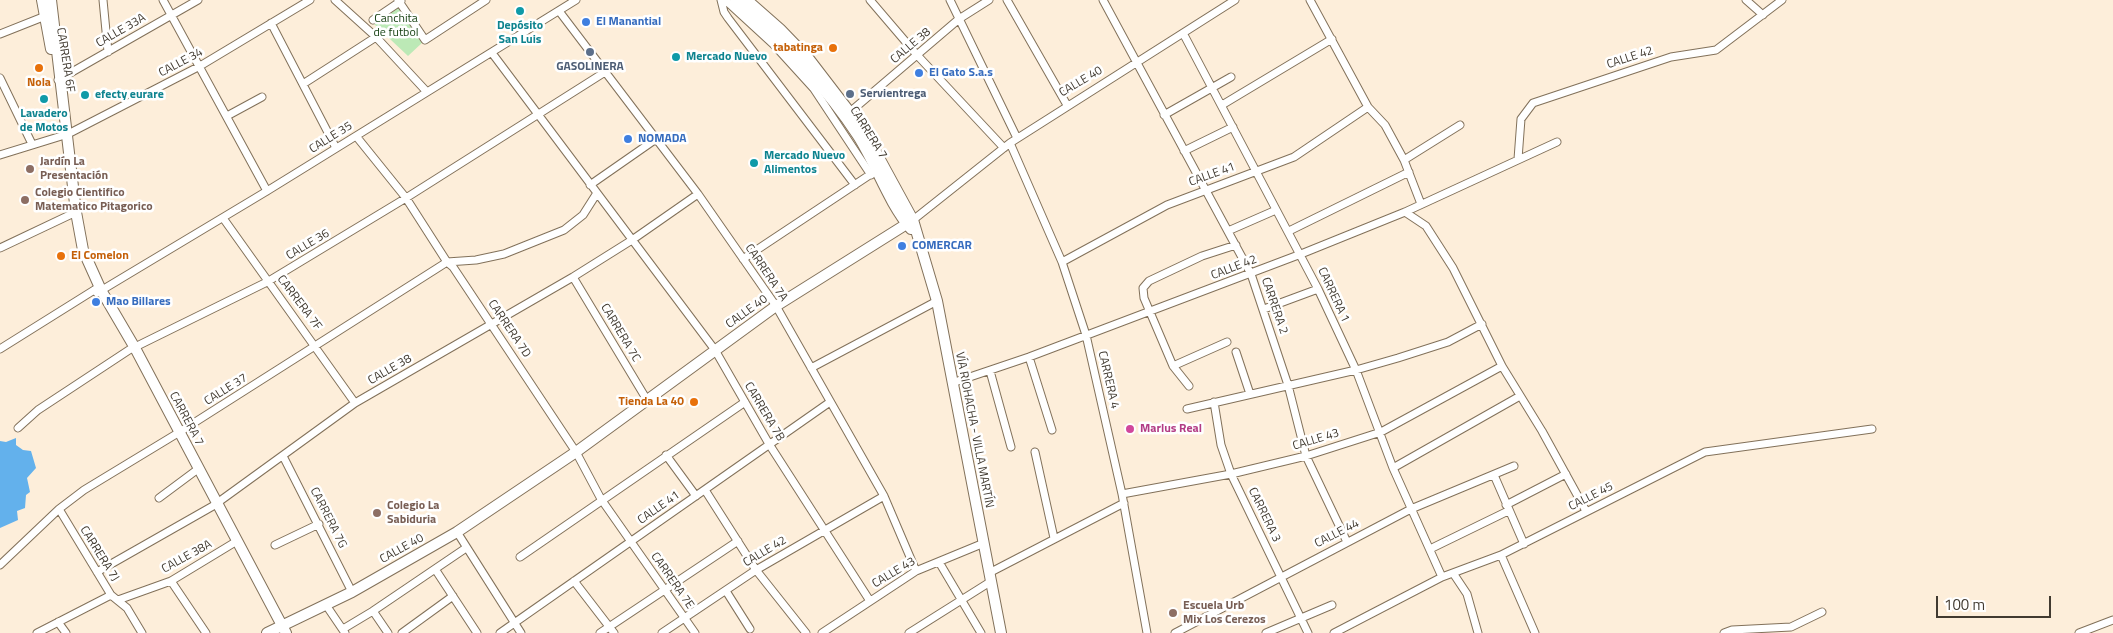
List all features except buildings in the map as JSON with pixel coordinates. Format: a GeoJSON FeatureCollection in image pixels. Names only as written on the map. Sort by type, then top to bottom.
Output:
{"type":"FeatureCollection","features":[{"type":"Feature","properties":{"kind":"street","name":"CARRERA 6F"},"geometry":{"type":"LineString","coordinates":[[42,0],[49,14]]}},
{"type":"Feature","properties":{"kind":"street"},"geometry":{"type":"LineString","coordinates":[[0,248],[73,213],[66,135],[49,14],[51,0]]}},
{"type":"Feature","properties":{"kind":"street"},"geometry":{"type":"LineString","coordinates":[[103,0],[108,52]]}},
{"type":"Feature","properties":{"kind":"street"},"geometry":{"type":"LineString","coordinates":[[163,0],[267,191]]}},
{"type":"Feature","properties":{"kind":"street","name":"CALLE 33A"},"geometry":{"type":"LineString","coordinates":[[59,79],[198,0]]}},
{"type":"Feature","properties":{"kind":"street","name":"CALLE 34"},"geometry":{"type":"LineString","coordinates":[[0,155],[66,135],[200,66],[310,0]]}},
{"type":"Feature","properties":{"kind":"street"},"geometry":{"type":"LineString","coordinates":[[334,0],[376,37],[427,92]]}},
{"type":"Feature","properties":{"kind":"street"},"geometry":{"type":"LineString","coordinates":[[373,20],[400,1],[425,40],[486,0]]}},
{"type":"Feature","properties":{"kind":"street","name":"CALLE 35"},"geometry":{"type":"LineString","coordinates":[[0,350],[98,290],[223,218],[576,0]]}},
{"type":"Feature","properties":{"kind":"street"},"geometry":{"type":"LineString","coordinates":[[721,0],[724,12],[728,18],[855,185]]}},
{"type":"Feature","properties":{"kind":"street"},"geometry":{"type":"LineString","coordinates":[[725,0],[774,45],[814,89],[877,170],[743,259]]}},
{"type":"Feature","properties":{"kind":"street","name":"CARRERA 7"},"geometry":{"type":"LineString","coordinates":[[735,0],[773,32],[804,66],[844,117],[910,222]]}},
{"type":"Feature","properties":{"kind":"street","name":"CARRERA 7"},"geometry":{"type":"LineString","coordinates":[[747,0],[780,29],[809,59],[850,112],[865,132],[877,170]]}},
{"type":"Feature","properties":{"kind":"street","name":"CARRERA 4"},"geometry":{"type":"LineString","coordinates":[[870,0],[917,55],[1007,145],[1062,262],[1086,335],[1124,503],[1147,633]]}},
{"type":"Feature","properties":{"kind":"street"},"geometry":{"type":"LineString","coordinates":[[950,0],[1018,138]]}},
{"type":"Feature","properties":{"kind":"street","name":"CALLE 38"},"geometry":{"type":"LineString","coordinates":[[850,112],[959,19],[990,0]]}},
{"type":"Feature","properties":{"kind":"street"},"geometry":{"type":"LineString","coordinates":[[1007,0],[1067,105]]}},
{"type":"Feature","properties":{"kind":"street","name":"CARRERA 2"},"geometry":{"type":"LineString","coordinates":[[1102,0],[1251,274],[1288,385],[1306,456],[1348,542]]}},
{"type":"Feature","properties":{"kind":"street","name":"CALLE 40"},"geometry":{"type":"LineString","coordinates":[[277,631],[352,592],[457,532],[576,452],[776,306],[910,222],[1007,145],[1067,105],[1136,64],[1235,0]]}},
{"type":"Feature","properties":{"kind":"street"},"geometry":{"type":"LineString","coordinates":[[1310,0],[1368,108],[1385,125],[1404,160],[1421,204]]}},
{"type":"Feature","properties":{"kind":"street"},"geometry":{"type":"LineString","coordinates":[[1746,0],[1763,15]]}},
{"type":"Feature","properties":{"kind":"street","name":"CALLE 42"},"geometry":{"type":"LineString","coordinates":[[1518,159],[1521,119],[1533,103],[1671,57],[1716,50],[1782,0]]}},
{"type":"Feature","properties":{"kind":"street","name":"CARRERA 7A"},"geometry":{"type":"LineString","coordinates":[[559,11],[698,194],[776,306],[884,496],[916,572]]}},
{"type":"Feature","properties":{"kind":"street"},"geometry":{"type":"LineString","coordinates":[[0,34],[49,14]]}},
{"type":"Feature","properties":{"kind":"street"},"geometry":{"type":"LineString","coordinates":[[271,23],[336,148]]}},
{"type":"Feature","properties":{"kind":"street","name":"CARRERA 1"},"geometry":{"type":"LineString","coordinates":[[1183,33],[1318,289],[1356,370],[1393,468],[1442,577]]}},
{"type":"Feature","properties":{"kind":"street"},"geometry":{"type":"LineString","coordinates":[[304,84],[376,37]]}},
{"type":"Feature","properties":{"kind":"street"},"geometry":{"type":"LineString","coordinates":[[1222,105],[1332,39]]}},
{"type":"Feature","properties":{"kind":"street","name":"CARRERA 7B"},"geometry":{"type":"LineString","coordinates":[[492,53],[537,116],[714,350],[769,444],[870,601]]}},
{"type":"Feature","properties":{"kind":"street","name":"CALLE 36"},"geometry":{"type":"LineString","coordinates":[[18,428],[38,410],[132,349],[267,282],[406,198],[605,72]]}},
{"type":"Feature","properties":{"kind":"street"},"geometry":{"type":"LineString","coordinates":[[1164,115],[1231,77]]}},
{"type":"Feature","properties":{"kind":"street"},"geometry":{"type":"LineString","coordinates":[[0,78],[32,144]]}},
{"type":"Feature","properties":{"kind":"street"},"geometry":{"type":"LineString","coordinates":[[227,116],[262,97]]}},
{"type":"Feature","properties":{"kind":"street","name":"CALLE 41"},"geometry":{"type":"LineString","coordinates":[[1062,262],[1167,205],[1204,189],[1257,172],[1294,157],[1368,108]]}},
{"type":"Feature","properties":{"kind":"street"},"geometry":{"type":"LineString","coordinates":[[1404,160],[1460,125]]}},
{"type":"Feature","properties":{"kind":"street"},"geometry":{"type":"LineString","coordinates":[[1184,151],[1233,127]]}},
{"type":"Feature","properties":{"kind":"street","name":"CARRERA 7D"},"geometry":{"type":"LineString","coordinates":[[356,136],[406,198],[447,262],[492,324],[576,452],[601,499],[632,541]]}},
{"type":"Feature","properties":{"kind":"street"},"geometry":{"type":"LineString","coordinates":[[590,185],[656,139]]}},
{"type":"Feature","properties":{"kind":"street","name":"CALLE 42"},"geometry":{"type":"LineString","coordinates":[[952,383],[1029,357],[1251,274],[1405,212],[1558,142]]}},
{"type":"Feature","properties":{"kind":"street"},"geometry":{"type":"LineString","coordinates":[[1289,231],[1408,172]]}},
{"type":"Feature","properties":{"kind":"street"},"geometry":{"type":"LineString","coordinates":[[447,262],[476,260],[504,254],[564,230],[583,215],[597,193]]}},
{"type":"Feature","properties":{"kind":"street","name":"CALLE 38"},"geometry":{"type":"LineString","coordinates":[[97,572],[215,504],[355,403],[573,277],[632,240],[698,194]]}},
{"type":"Feature","properties":{"kind":"street"},"geometry":{"type":"LineString","coordinates":[[1228,230],[1276,210]]}},
{"type":"Feature","properties":{"kind":"street"},"geometry":{"type":"LineString","coordinates":[[1405,212],[1426,226],[1453,268],[1502,366],[1566,474],[1586,512]]}},
{"type":"Feature","properties":{"kind":"street","name":"CARRERA 7"},"geometry":{"type":"LineString","coordinates":[[73,213],[83,250],[98,290],[132,349],[215,504],[277,631]]}},
{"type":"Feature","properties":{"kind":"street","name":"CARRERA 7F"},"geometry":{"type":"LineString","coordinates":[[223,218],[355,403]]}},
{"type":"Feature","properties":{"kind":"street","name":"VÍA RIOHACHA - VILLA MARTÍN"},"geometry":{"type":"LineString","coordinates":[[910,222],[937,301],[1001,633]]}},
{"type":"Feature","properties":{"kind":"street"},"geometry":{"type":"LineString","coordinates":[[1189,386],[1173,366],[1144,298],[1143,288],[1150,281],[1202,256],[1236,245]]}},
{"type":"Feature","properties":{"kind":"street","name":"CALLE 37"},"geometry":{"type":"LineString","coordinates":[[0,565],[59,508],[84,490],[176,434],[447,262]]}},
{"type":"Feature","properties":{"kind":"street","name":"CARRERA 7C"},"geometry":{"type":"LineString","coordinates":[[573,277],[647,400]]}},
{"type":"Feature","properties":{"kind":"street"},"geometry":{"type":"LineString","coordinates":[[1264,309],[1318,289]]}},
{"type":"Feature","properties":{"kind":"street"},"geometry":{"type":"LineString","coordinates":[[811,368],[937,301]]}},
{"type":"Feature","properties":{"kind":"street"},"geometry":{"type":"LineString","coordinates":[[1187,409],[1356,370],[1448,342],[1482,324]]}},
{"type":"Feature","properties":{"kind":"street"},"geometry":{"type":"LineString","coordinates":[[1173,366],[1226,342]]}},
{"type":"Feature","properties":{"kind":"street"},"geometry":{"type":"LineString","coordinates":[[1236,352],[1250,394]]}},
{"type":"Feature","properties":{"kind":"street"},"geometry":{"type":"LineString","coordinates":[[1029,357],[1052,430]]}},
{"type":"Feature","properties":{"kind":"street","name":"CALLE 43"},"geometry":{"type":"LineString","coordinates":[[1122,494],[1231,474],[1306,456],[1380,432],[1502,366]]}},
{"type":"Feature","properties":{"kind":"street"},"geometry":{"type":"LineString","coordinates":[[990,371],[1011,447]]}},
{"type":"Feature","properties":{"kind":"street"},"geometry":{"type":"LineString","coordinates":[[1393,468],[1520,396]]}},
{"type":"Feature","properties":{"kind":"street"},"geometry":{"type":"LineString","coordinates":[[520,557],[601,499],[745,402]]}},
{"type":"Feature","properties":{"kind":"street","name":"CALLE 41"},"geometry":{"type":"LineString","coordinates":[[500,633],[830,402]]}},
{"type":"Feature","properties":{"kind":"street","name":"CARRERA 3"},"geometry":{"type":"LineString","coordinates":[[1214,402],[1221,445],[1231,474],[1308,633]]}},
{"type":"Feature","properties":{"kind":"street","name":"CALLE 45"},"geometry":{"type":"LineString","coordinates":[[1334,633],[1442,577],[1501,555],[1524,544],[1705,452],[1872,429]]}},
{"type":"Feature","properties":{"kind":"street"},"geometry":{"type":"LineString","coordinates":[[1035,452],[1054,538]]}},
{"type":"Feature","properties":{"kind":"street"},"geometry":{"type":"LineString","coordinates":[[666,455],[696,496]]}},
{"type":"Feature","properties":{"kind":"street","name":"CARRERA 7G"},"geometry":{"type":"LineString","coordinates":[[283,456],[352,592]]}},
{"type":"Feature","properties":{"kind":"street","name":"CALLE 44"},"geometry":{"type":"LineString","coordinates":[[1175,633],[1411,509],[1514,466]]}},
{"type":"Feature","properties":{"kind":"street"},"geometry":{"type":"LineString","coordinates":[[159,498],[196,471]]}},
{"type":"Feature","properties":{"kind":"street"},"geometry":{"type":"LineString","coordinates":[[1430,549],[1566,474]]}},
{"type":"Feature","properties":{"kind":"street"},"geometry":{"type":"LineString","coordinates":[[1494,475],[1524,544]]}},
{"type":"Feature","properties":{"kind":"street"},"geometry":{"type":"LineString","coordinates":[[705,490],[756,570],[806,633]]}},
{"type":"Feature","properties":{"kind":"street","name":"CALLE 42"},"geometry":{"type":"LineString","coordinates":[[662,633],[684,617],[726,592],[756,570],[884,496]]}},
{"type":"Feature","properties":{"kind":"street"},"geometry":{"type":"LineString","coordinates":[[909,633],[962,599],[989,577],[1054,538],[1124,503]]}},
{"type":"Feature","properties":{"kind":"street","name":"CARRERA 7J"},"geometry":{"type":"LineString","coordinates":[[59,508],[112,595],[128,608],[142,633]]}},
{"type":"Feature","properties":{"kind":"street"},"geometry":{"type":"LineString","coordinates":[[275,545],[319,524]]}},
{"type":"Feature","properties":{"kind":"street"},"geometry":{"type":"LineString","coordinates":[[457,532],[521,633]]}},
{"type":"Feature","properties":{"kind":"street","name":"CARRERA 7E"},"geometry":{"type":"LineString","coordinates":[[632,541],[695,633]]}},
{"type":"Feature","properties":{"kind":"street"},"geometry":{"type":"LineString","coordinates":[[600,633],[612,630],[664,588],[738,541]]}},
{"type":"Feature","properties":{"kind":"street","name":"CALLE 38A"},"geometry":{"type":"LineString","coordinates":[[118,600],[171,581],[235,543]]}},
{"type":"Feature","properties":{"kind":"street","name":"CALLE 43"},"geometry":{"type":"LineString","coordinates":[[822,633],[916,572],[984,543]]}},
{"type":"Feature","properties":{"kind":"street"},"geometry":{"type":"LineString","coordinates":[[326,604],[344,631],[466,548]]}},
{"type":"Feature","properties":{"kind":"street"},"geometry":{"type":"LineString","coordinates":[[1501,555],[1535,633]]}},
{"type":"Feature","properties":{"kind":"street"},"geometry":{"type":"LineString","coordinates":[[939,562],[981,633]]}},
{"type":"Feature","properties":{"kind":"street"},"geometry":{"type":"LineString","coordinates":[[435,569],[477,633]]}},
{"type":"Feature","properties":{"kind":"street"},"geometry":{"type":"LineString","coordinates":[[1453,573],[1467,594],[1478,633]]}},
{"type":"Feature","properties":{"kind":"street"},"geometry":{"type":"LineString","coordinates":[[171,581],[206,633]]}},
{"type":"Feature","properties":{"kind":"street"},"geometry":{"type":"LineString","coordinates":[[574,581],[612,630]]}},
{"type":"Feature","properties":{"kind":"street"},"geometry":{"type":"LineString","coordinates":[[726,592],[750,629]]}},
{"type":"Feature","properties":{"kind":"street"},"geometry":{"type":"LineString","coordinates":[[37,633],[112,595]]}},
{"type":"Feature","properties":{"kind":"street"},"geometry":{"type":"LineString","coordinates":[[402,633],[453,596]]}},
{"type":"Feature","properties":{"kind":"street"},"geometry":{"type":"LineString","coordinates":[[1266,633],[1332,605]]}},
{"type":"Feature","properties":{"kind":"street"},"geometry":{"type":"LineString","coordinates":[[373,611],[388,633]]}},
{"type":"Feature","properties":{"kind":"street"},"geometry":{"type":"LineString","coordinates":[[1724,633],[1732,630],[1791,627],[1822,612]]}},
{"type":"Feature","properties":{"kind":"street"},"geometry":{"type":"LineString","coordinates":[[2079,633],[2113,620]]}},
{"type":"Feature","properties":{"kind":"street"},"geometry":{"type":"LineString","coordinates":[[58,622],[66,633]]}},
{"type":"Feature","properties":{"kind":"green space","name":"Canchita de futbol"},"geometry":{"type":"Polygon","coordinates":[[[399,6],[423,42],[408,56],[373,23],[399,6]]]}},
{"type":"Feature","properties":{"kind":"water"},"geometry":{"type":"Polygon","coordinates":[[[16,438],[16,445],[23,450],[31,451],[36,468],[27,478],[30,492],[26,495],[25,508],[17,511],[18,520],[0,528],[0,441],[6,442],[16,438]]]}},
{"type":"Feature","properties":{"kind":"place","name":"Depósito San Luis"},"geometry":{"type":"Point","coordinates":[520,11]}},
{"type":"Feature","properties":{"kind":"place","name":"El Manantial"},"geometry":{"type":"Point","coordinates":[586,22]}},
{"type":"Feature","properties":{"kind":"place","name":"tabatinga"},"geometry":{"type":"Point","coordinates":[833,48]}},
{"type":"Feature","properties":{"kind":"place","name":"GASOLINERA"},"geometry":{"type":"Point","coordinates":[590,52]}},
{"type":"Feature","properties":{"kind":"place","name":"Mercado Nuevo"},"geometry":{"type":"Point","coordinates":[676,57]}},
{"type":"Feature","properties":{"kind":"place","name":"Nola"},"geometry":{"type":"Point","coordinates":[39,68]}},
{"type":"Feature","properties":{"kind":"place","name":"El Gato S.a.s"},"geometry":{"type":"Point","coordinates":[919,73]}},
{"type":"Feature","properties":{"kind":"place","name":"Servientrega"},"geometry":{"type":"Point","coordinates":[850,94]}},
{"type":"Feature","properties":{"kind":"place","name":"efecty eurare"},"geometry":{"type":"Point","coordinates":[85,95]}},
{"type":"Feature","properties":{"kind":"place","name":"Lavadero de Motos"},"geometry":{"type":"Point","coordinates":[44,99]}},
{"type":"Feature","properties":{"kind":"place","name":"NOMADA"},"geometry":{"type":"Point","coordinates":[628,139]}},
{"type":"Feature","properties":{"kind":"place","name":"Mercado Nuevo Alimentos"},"geometry":{"type":"Point","coordinates":[754,163]}},
{"type":"Feature","properties":{"kind":"place","name":"Jardín La Presentación"},"geometry":{"type":"Point","coordinates":[30,169]}},
{"type":"Feature","properties":{"kind":"place","name":"Colegio Cientifico Matematico Pitagorico"},"geometry":{"type":"Point","coordinates":[25,200]}},
{"type":"Feature","properties":{"kind":"place","name":"COMERCAR"},"geometry":{"type":"Point","coordinates":[902,246]}},
{"type":"Feature","properties":{"kind":"place","name":"El Comelon"},"geometry":{"type":"Point","coordinates":[61,256]}},
{"type":"Feature","properties":{"kind":"place","name":"Mao Billares"},"geometry":{"type":"Point","coordinates":[96,302]}},
{"type":"Feature","properties":{"kind":"place","name":"Tienda La 40"},"geometry":{"type":"Point","coordinates":[694,402]}},
{"type":"Feature","properties":{"kind":"place","name":"Marlus Real"},"geometry":{"type":"Point","coordinates":[1130,429]}},
{"type":"Feature","properties":{"kind":"place","name":"Colegio La Sabiduria"},"geometry":{"type":"Point","coordinates":[377,513]}},
{"type":"Feature","properties":{"kind":"place","name":"Escuela Urb Mix Los Cerezos"},"geometry":{"type":"Point","coordinates":[1173,613]}}]}
